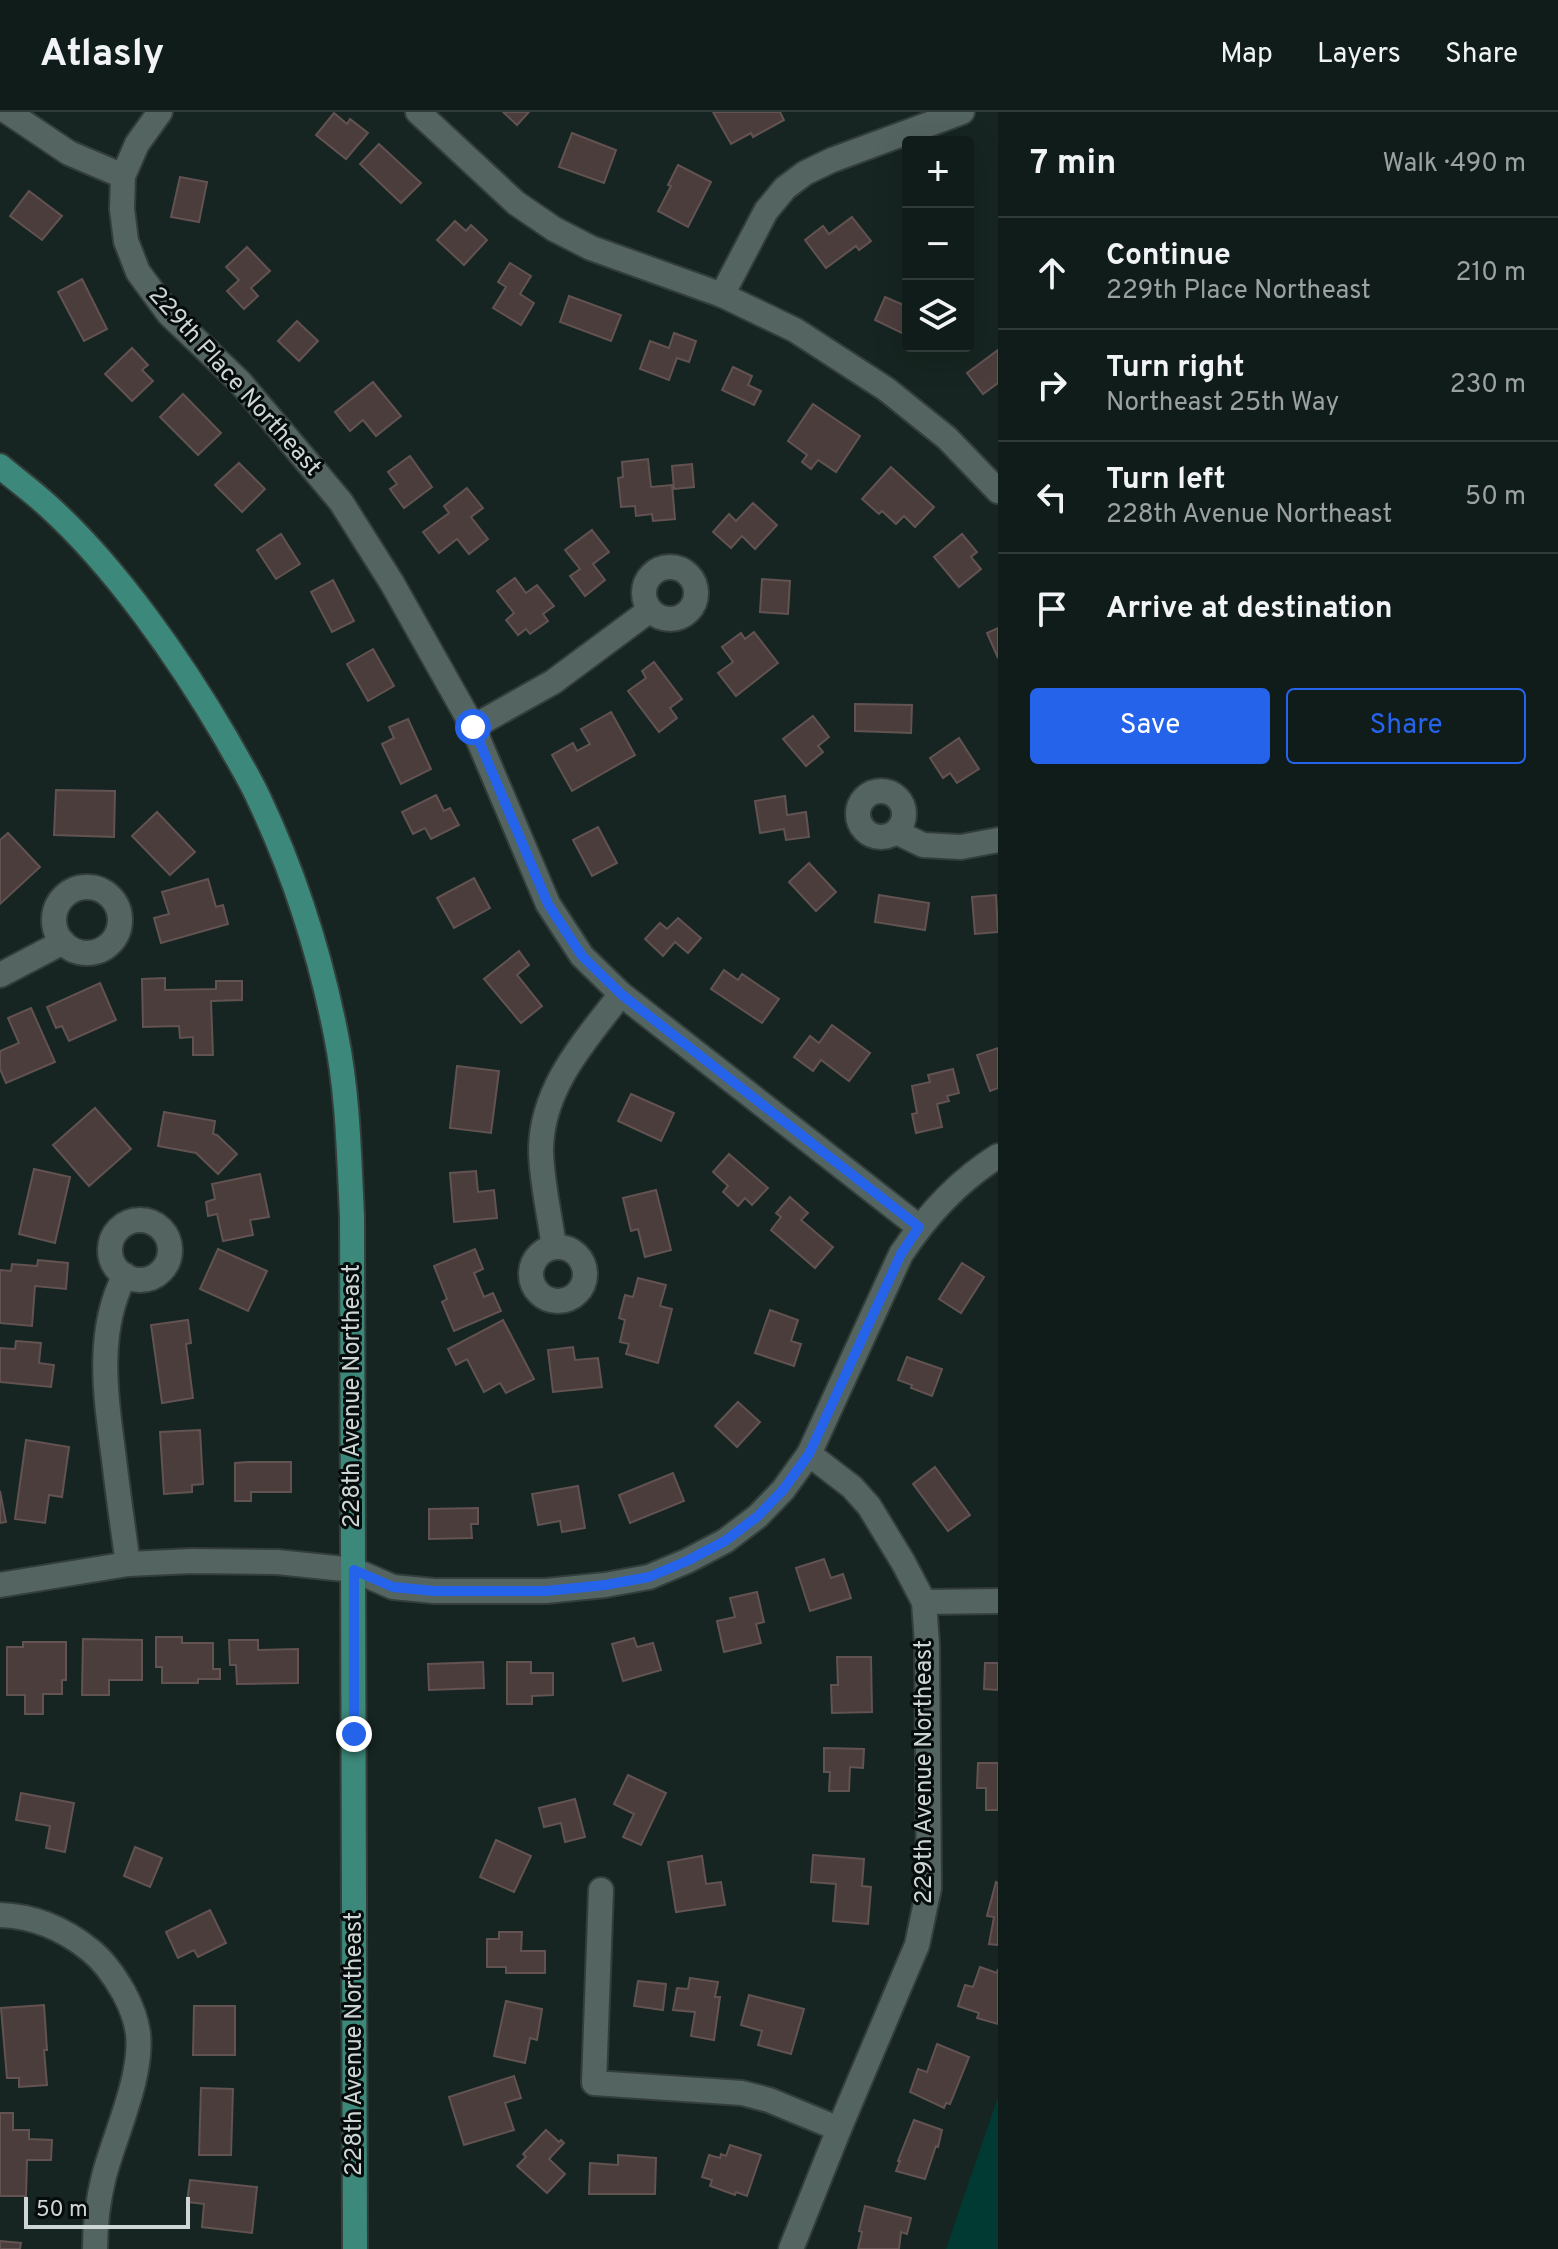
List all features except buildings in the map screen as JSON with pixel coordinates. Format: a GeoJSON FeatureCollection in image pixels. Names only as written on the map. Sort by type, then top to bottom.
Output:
{"type":"FeatureCollection","features":[{"type":"Feature","properties":{"kind":"main road","name":"228th Avenue Northeast"},"geometry":{"type":"LineString","coordinates":[[0,466],[48,506],[104,565],[205,702],[259,797],[288,867],[320,964],[337,1037],[352,1216],[355,2249]]}},
{"type":"Feature","properties":{"kind":"street"},"geometry":{"type":"LineString","coordinates":[[8,112],[69,153],[123,176]]}},
{"type":"Feature","properties":{"kind":"street","name":"229th Place Northeast"},"geometry":{"type":"LineString","coordinates":[[160,112],[137,144],[123,176],[122,209],[126,241],[138,272],[169,314],[240,382],[341,502],[392,583],[473,727],[548,904],[582,956],[621,994],[919,1227]]}},
{"type":"Feature","properties":{"kind":"street"},"geometry":{"type":"LineString","coordinates":[[418,112],[516,203],[554,229],[591,248],[722,295],[795,330],[886,389],[996,483]]}},
{"type":"Feature","properties":{"kind":"street"},"geometry":{"type":"LineString","coordinates":[[722,295],[766,211],[785,188],[805,173],[832,160],[962,112]]}},
{"type":"Feature","properties":{"kind":"street"},"geometry":{"type":"LineString","coordinates":[[473,727],[553,682],[650,610]]}},
{"type":"Feature","properties":{"kind":"street"},"geometry":{"type":"LineString","coordinates":[[896,832],[923,845],[961,847],[998,840]]}},
{"type":"Feature","properties":{"kind":"street"},"geometry":{"type":"LineString","coordinates":[[0,975],[63,942]]}},
{"type":"Feature","properties":{"kind":"street"},"geometry":{"type":"LineString","coordinates":[[554,1247],[541,1152],[543,1123],[556,1086],[572,1057],[621,994]]}},
{"type":"Feature","properties":{"kind":"street"},"geometry":{"type":"LineString","coordinates":[[0,1585],[128,1564],[192,1561],[277,1562],[354,1570],[393,1587],[434,1591],[546,1591],[649,1577],[687,1561],[725,1541],[783,1490],[809,1454],[901,1254],[919,1227],[953,1189],[998,1156]]}},
{"type":"Feature","properties":{"kind":"street"},"geometry":{"type":"LineString","coordinates":[[125,1275],[118,1288],[109,1322],[105,1359],[106,1395],[128,1564]]}},
{"type":"Feature","properties":{"kind":"street","name":"229th Avenue Northeast"},"geometry":{"type":"LineString","coordinates":[[791,2249],[917,1945],[925,1914],[929,1875],[924,1602],[869,1506],[852,1487],[809,1454]]}},
{"type":"Feature","properties":{"kind":"street"},"geometry":{"type":"LineString","coordinates":[[924,1602],[998,1601]]}},
{"type":"Feature","properties":{"kind":"street"},"geometry":{"type":"LineString","coordinates":[[601,1890],[594,2083],[742,2093],[769,2100],[839,2129]]}},
{"type":"Feature","properties":{"kind":"street"},"geometry":{"type":"LineString","coordinates":[[0,1915],[41,1922],[70,1934],[96,1955],[117,1981],[132,2008],[138,2035],[136,2070],[104,2177],[95,2223],[95,2249]]}},
{"type":"Feature","properties":{"kind":"green space"},"geometry":{"type":"Polygon","coordinates":[[[998,2097],[998,2249],[946,2249],[998,2097]]]}},
{"type":"Feature","properties":{"kind":"route"},"geometry":{"type":"LineString","coordinates":[[354,1734],[354,1570],[393,1587],[434,1591],[546,1591],[649,1577],[725,1541],[758,1516],[783,1490],[809,1454],[901,1254],[919,1227],[621,994],[582,956],[548,904],[473,727]]}}]}
